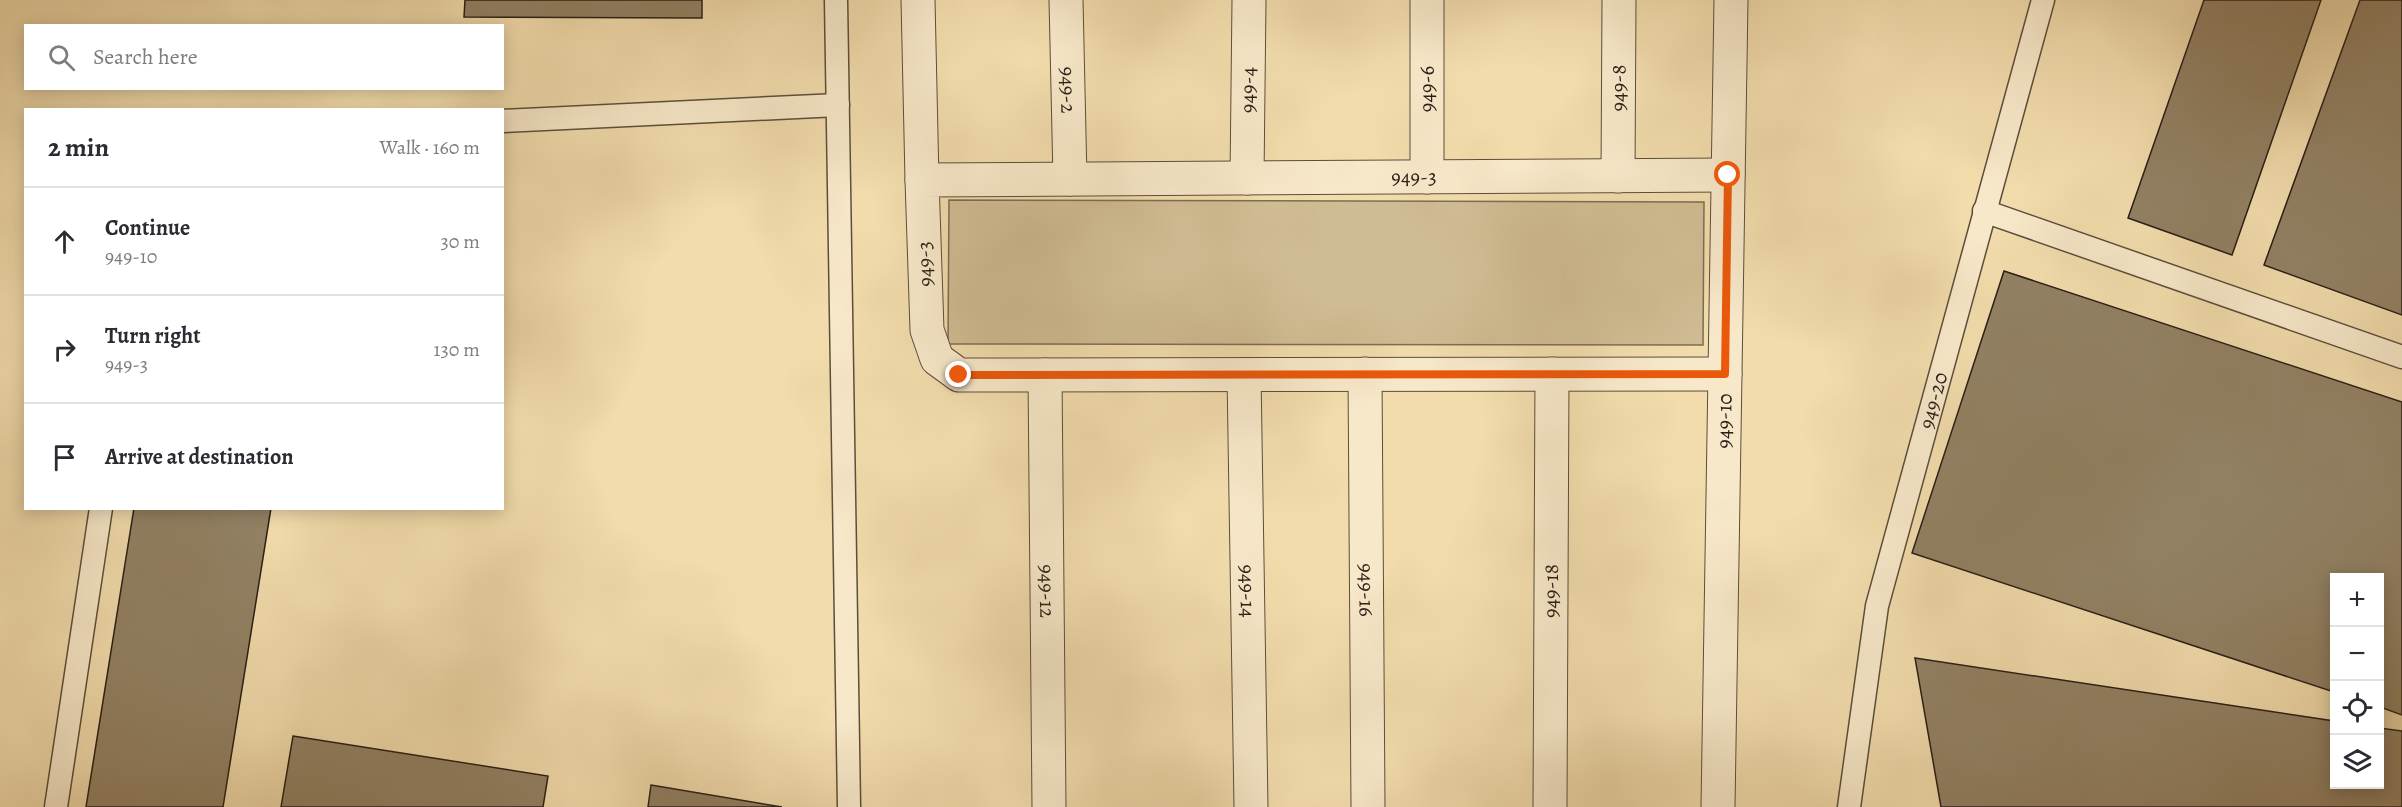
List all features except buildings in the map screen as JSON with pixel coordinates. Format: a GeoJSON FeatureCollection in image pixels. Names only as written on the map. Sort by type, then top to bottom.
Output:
{"type":"FeatureCollection","features":[{"type":"Feature","properties":{"kind":"street"},"geometry":{"type":"LineString","coordinates":[[918,0],[922,180]]}},
{"type":"Feature","properties":{"kind":"street","name":"949-2"},"geometry":{"type":"LineString","coordinates":[[1066,0],[1070,179]]}},
{"type":"Feature","properties":{"kind":"street","name":"949-4"},"geometry":{"type":"LineString","coordinates":[[1247,178],[1250,0]]}},
{"type":"Feature","properties":{"kind":"street","name":"949-6"},"geometry":{"type":"LineString","coordinates":[[1427,0],[1427,177]]}},
{"type":"Feature","properties":{"kind":"street","name":"949-8"},"geometry":{"type":"LineString","coordinates":[[1618,176],[1619,0]]}},
{"type":"Feature","properties":{"kind":"street","name":"949-10"},"geometry":{"type":"LineString","coordinates":[[1718,807],[1731,0]]}},
{"type":"Feature","properties":{"kind":"street","name":"949-3"},"geometry":{"type":"LineString","coordinates":[[1725,374],[959,375],[937,359],[927,330],[922,180],[1728,175]]}},
{"type":"Feature","properties":{"kind":"street","name":"949-16"},"geometry":{"type":"LineString","coordinates":[[1365,374],[1368,807]]}},
{"type":"Feature","properties":{"kind":"street","name":"949-18"},"geometry":{"type":"LineString","coordinates":[[1550,807],[1552,374]]}},
{"type":"Feature","properties":{"kind":"street","name":"949-12"},"geometry":{"type":"LineString","coordinates":[[1045,375],[1049,807]]}},
{"type":"Feature","properties":{"kind":"street","name":"949-14"},"geometry":{"type":"LineString","coordinates":[[1244,375],[1251,807]]}},
{"type":"Feature","properties":{"kind":"lane"},"geometry":{"type":"LineString","coordinates":[[836,0],[849,807]]}},
{"type":"Feature","properties":{"kind":"lane","name":"949-20"},"geometry":{"type":"LineString","coordinates":[[1849,807],[1877,606],[2043,0]]}},
{"type":"Feature","properties":{"kind":"lane"},"geometry":{"type":"LineString","coordinates":[[504,121],[838,105]]}},
{"type":"Feature","properties":{"kind":"lane"},"geometry":{"type":"LineString","coordinates":[[1984,211],[2402,357]]}},
{"type":"Feature","properties":{"kind":"lane"},"geometry":{"type":"LineString","coordinates":[[56,807],[101,510]]}},
{"type":"Feature","properties":{"kind":"shaded area"},"geometry":{"type":"Polygon","coordinates":[[[949,200],[1704,202],[1703,345],[948,344],[949,200]]]}},
{"type":"Feature","properties":{"kind":"route"},"geometry":{"type":"LineString","coordinates":[[959,375],[1725,374],[1728,175]]}}]}
